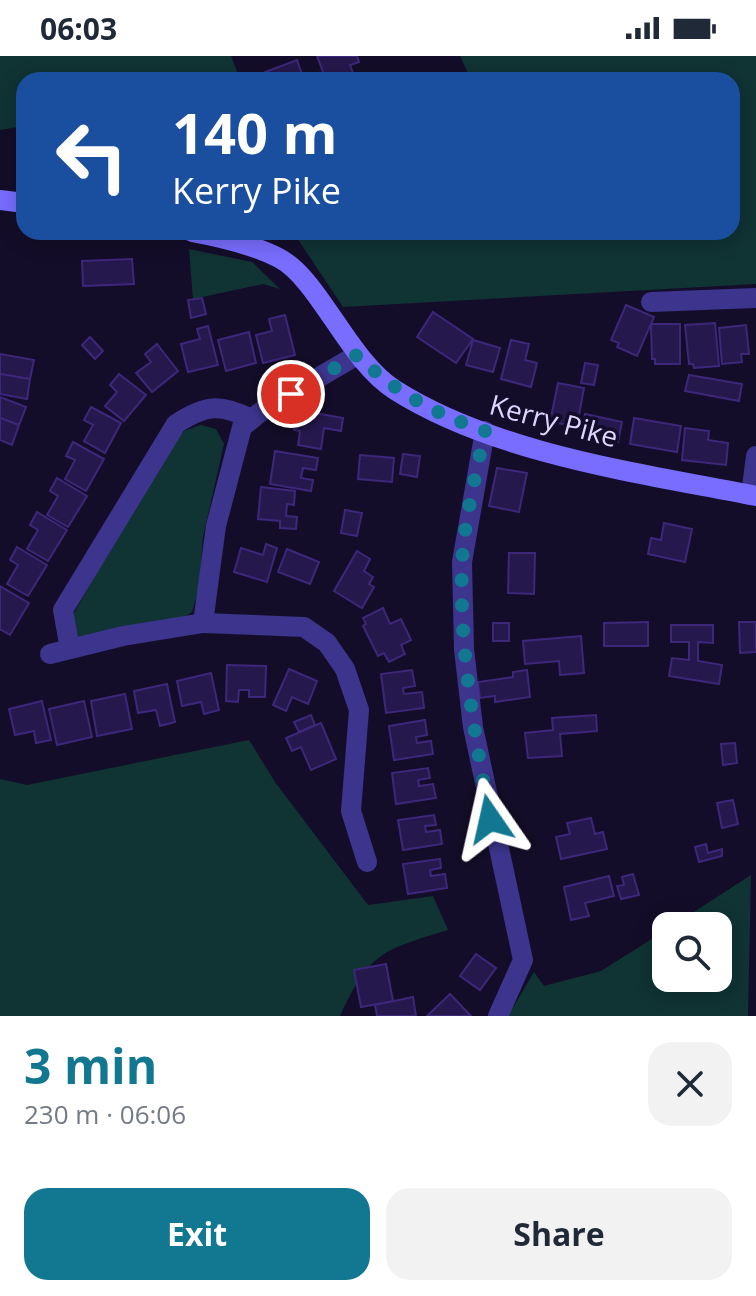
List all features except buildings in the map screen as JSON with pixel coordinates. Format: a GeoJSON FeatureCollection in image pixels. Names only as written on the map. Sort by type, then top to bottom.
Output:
{"type":"FeatureCollection","features":[{"type":"Feature","properties":{"kind":"street","name":"Kerry Pike"},"geometry":{"type":"LineString","coordinates":[[218,240],[281,259],[298,275],[357,355],[394,389],[448,418],[599,463],[754,496]]}},
{"type":"Feature","properties":{"kind":"street"},"geometry":{"type":"LineString","coordinates":[[651,302],[756,298]]}},
{"type":"Feature","properties":{"kind":"street"},"geometry":{"type":"LineString","coordinates":[[203,623],[216,526],[242,427],[357,355]]}},
{"type":"Feature","properties":{"kind":"street"},"geometry":{"type":"LineString","coordinates":[[70,649],[63,610],[176,424],[198,409],[229,408],[251,419]]}},
{"type":"Feature","properties":{"kind":"street"},"geometry":{"type":"LineString","coordinates":[[485,431],[462,562],[464,649],[472,723],[487,804],[512,898],[523,960],[498,1016]]}},
{"type":"Feature","properties":{"kind":"street"},"geometry":{"type":"LineString","coordinates":[[754,496],[756,456]]}},
{"type":"Feature","properties":{"kind":"street"},"geometry":{"type":"LineString","coordinates":[[50,654],[203,623],[304,627],[327,643],[345,669],[359,710],[357,762],[350,784],[351,811],[367,862]]}},
{"type":"Feature","properties":{"kind":"green space"},"geometry":{"type":"Polygon","coordinates":[[[0,56],[231,56],[237,72],[16,72],[16,127],[0,130],[0,56]]]}},
{"type":"Feature","properties":{"kind":"green space"},"geometry":{"type":"Polygon","coordinates":[[[460,56],[756,56],[756,284],[343,307],[298,240],[740,240],[740,72],[467,72],[460,56]]]}},
{"type":"Feature","properties":{"kind":"green space"},"geometry":{"type":"Polygon","coordinates":[[[189,249],[252,262],[280,289],[263,284],[193,299],[189,249]]]}},
{"type":"Feature","properties":{"kind":"green space"},"geometry":{"type":"Polygon","coordinates":[[[201,425],[216,429],[224,444],[203,537],[199,588],[192,612],[177,622],[78,639],[69,622],[169,445],[184,431],[201,425]]]}},
{"type":"Feature","properties":{"kind":"green space"},"geometry":{"type":"Polygon","coordinates":[[[249,740],[275,782],[368,905],[433,896],[448,930],[380,956],[360,978],[340,1016],[0,1016],[0,779],[27,785],[249,740]]]}},
{"type":"Feature","properties":{"kind":"green space"},"geometry":{"type":"Polygon","coordinates":[[[751,875],[748,1016],[508,1016],[534,972],[544,986],[601,971],[652,939],[652,992],[732,992],[732,912],[694,912],[751,875]]]}},
{"type":"Feature","properties":{"kind":"route"},"geometry":{"type":"LineString","coordinates":[[291,394],[357,355],[394,389],[448,418],[485,431],[462,562],[464,649],[472,723],[490,819]]}}]}
